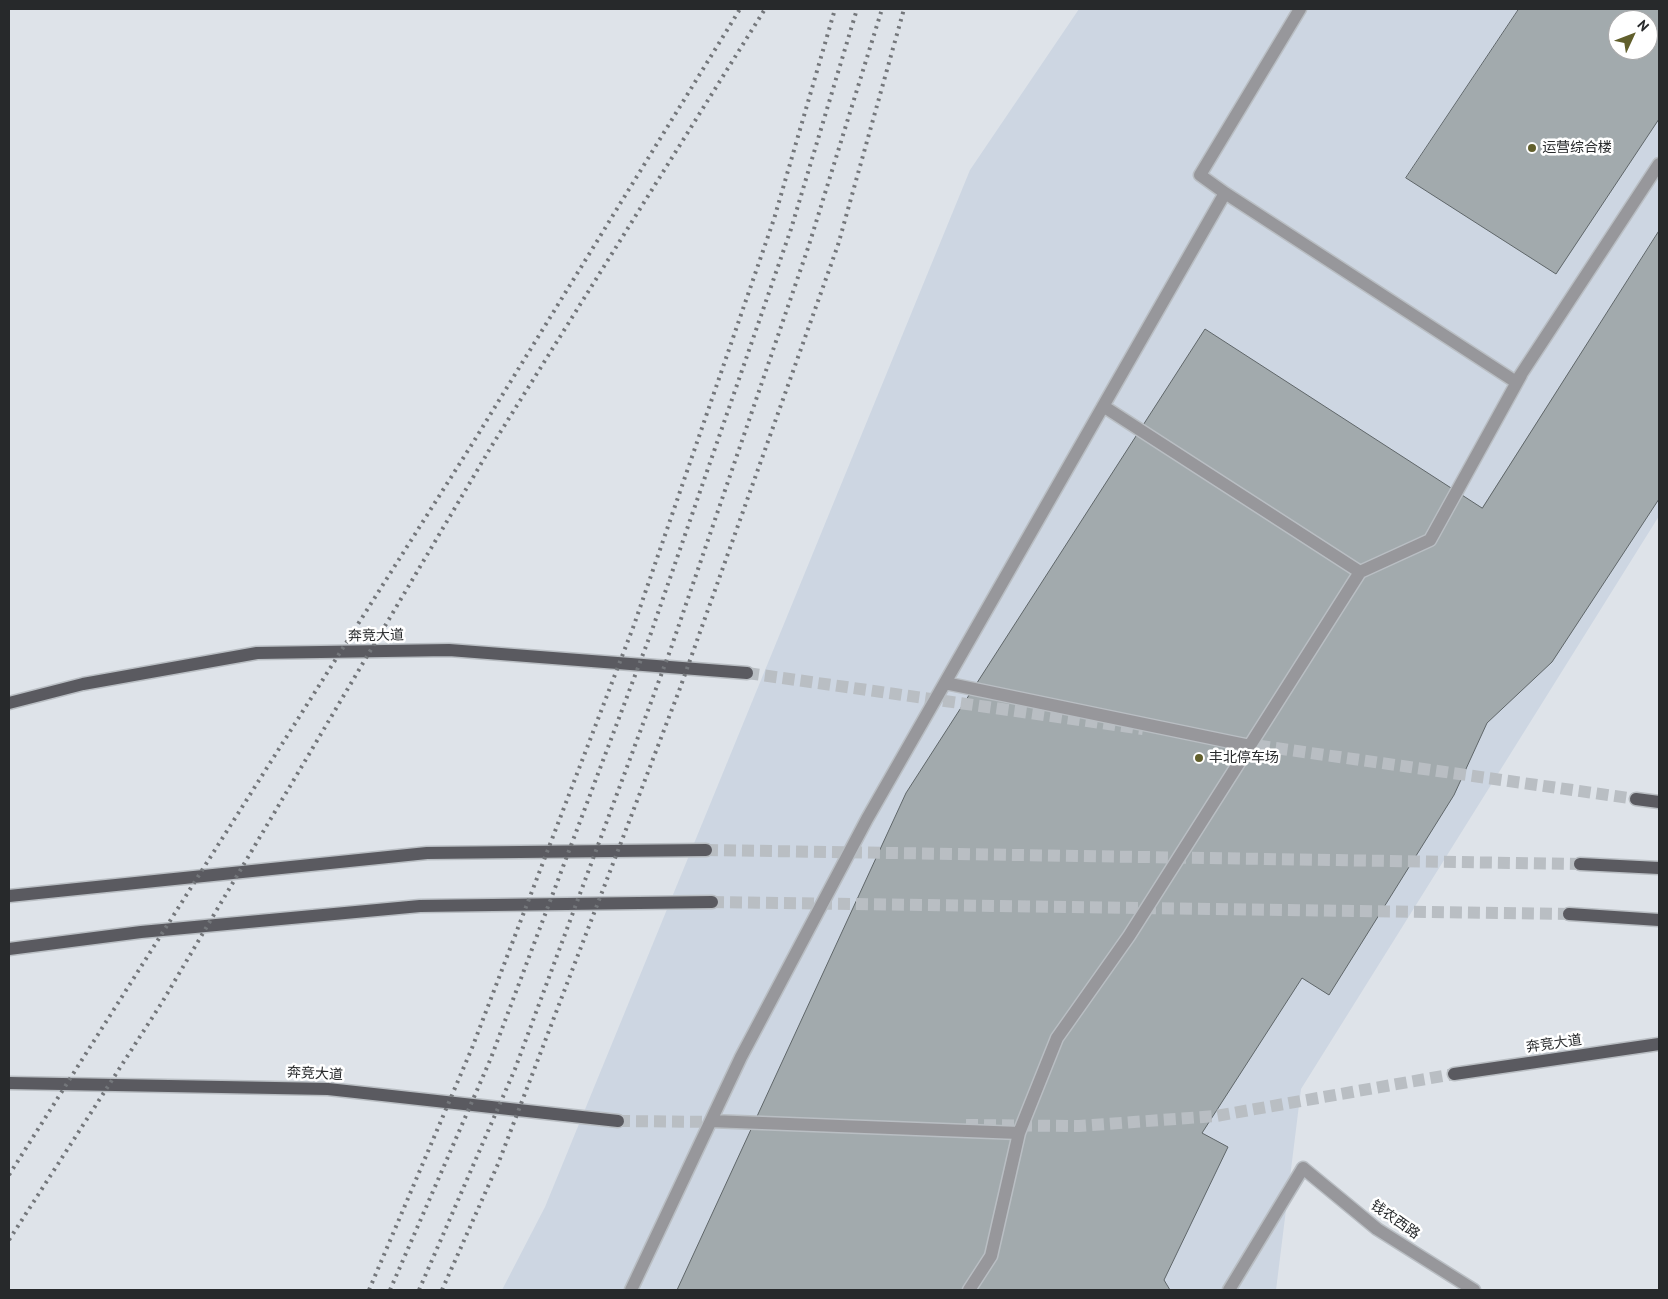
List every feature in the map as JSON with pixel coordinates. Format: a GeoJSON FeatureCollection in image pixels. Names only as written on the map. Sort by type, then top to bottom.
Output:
{"type":"FeatureCollection","features":[{"type":"Feature","properties":{"kind":"main road","name":"奔竞大道"},"geometry":{"type":"LineString","coordinates":[[9,703],[83,684],[257,653],[449,650],[747,673]]}},
{"type":"Feature","properties":{"kind":"main road"},"geometry":{"type":"LineString","coordinates":[[1636,799],[1659,802]]}},
{"type":"Feature","properties":{"kind":"main road"},"geometry":{"type":"LineString","coordinates":[[9,896],[427,853],[706,850]]}},
{"type":"Feature","properties":{"kind":"main road"},"geometry":{"type":"LineString","coordinates":[[1580,864],[1659,868]]}},
{"type":"Feature","properties":{"kind":"main road"},"geometry":{"type":"LineString","coordinates":[[9,949],[141,932],[420,906],[712,902]]}},
{"type":"Feature","properties":{"kind":"main road"},"geometry":{"type":"LineString","coordinates":[[1569,914],[1659,920]]}},
{"type":"Feature","properties":{"kind":"main road","name":"奔竞大道"},"geometry":{"type":"LineString","coordinates":[[1454,1074],[1659,1044]]}},
{"type":"Feature","properties":{"kind":"main road","name":"奔竞大道"},"geometry":{"type":"LineString","coordinates":[[9,1083],[328,1089],[618,1121]]}},
{"type":"Feature","properties":{"kind":"street"},"geometry":{"type":"LineString","coordinates":[[1300,9],[1200,175],[1516,382],[1659,164]]}},
{"type":"Feature","properties":{"kind":"street"},"geometry":{"type":"LineString","coordinates":[[631,1290],[741,1056],[867,819],[1225,192]]}},
{"type":"Feature","properties":{"kind":"street"},"geometry":{"type":"LineString","coordinates":[[969,1290],[991,1256],[1019,1133],[1057,1038],[1129,936],[1360,572],[1430,540],[1524,370]]}},
{"type":"Feature","properties":{"kind":"street"},"geometry":{"type":"LineString","coordinates":[[1103,406],[1360,572]]}},
{"type":"Feature","properties":{"kind":"street"},"geometry":{"type":"LineString","coordinates":[[945,683],[1250,746]]}},
{"type":"Feature","properties":{"kind":"street"},"geometry":{"type":"LineString","coordinates":[[711,1120],[1019,1133]]}},
{"type":"Feature","properties":{"kind":"street","name":"钱农西路"},"geometry":{"type":"LineString","coordinates":[[1229,1290],[1302,1168],[1377,1229],[1474,1290]]}},
{"type":"Feature","properties":{"kind":"shaded area","name":"丰北停车场"},"geometry":{"type":"Polygon","coordinates":[[[1079,9],[1659,9],[1659,516],[1301,1089],[1276,1290],[502,1290],[545,1207],[970,170],[1079,9]]]}},
{"type":"Feature","properties":{"kind":"building","name":"运营综合楼"},"geometry":{"type":"Polygon","coordinates":[[[1519,9],[1659,9],[1659,119],[1556,274],[1406,178],[1519,9]]]}},
{"type":"Feature","properties":{"kind":"building","name":"丰北停车场"},"geometry":{"type":"Polygon","coordinates":[[[1659,231],[1659,499],[1552,662],[1487,723],[1454,795],[1329,995],[1302,978],[1202,1133],[1228,1147],[1164,1280],[1170,1290],[677,1290],[906,793],[1205,329],[1482,508],[1659,231]]]}},
{"type":"Feature","properties":{"kind":"tunnel"},"geometry":{"type":"LineString","coordinates":[[747,673],[1143,729]]}},
{"type":"Feature","properties":{"kind":"tunnel"},"geometry":{"type":"LineString","coordinates":[[1240,743],[1636,799]]}},
{"type":"Feature","properties":{"kind":"tunnel"},"geometry":{"type":"LineString","coordinates":[[706,850],[1580,864]]}},
{"type":"Feature","properties":{"kind":"tunnel"},"geometry":{"type":"LineString","coordinates":[[712,902],[1569,914]]}},
{"type":"Feature","properties":{"kind":"tunnel"},"geometry":{"type":"LineString","coordinates":[[966,1125],[1079,1126],[1216,1116],[1454,1074]]}},
{"type":"Feature","properties":{"kind":"tunnel"},"geometry":{"type":"LineString","coordinates":[[618,1121],[721,1122]]}},
{"type":"Feature","properties":{"kind":"railway"},"geometry":{"type":"LineString","coordinates":[[9,1175],[474,441],[740,9]]}},
{"type":"Feature","properties":{"kind":"railway"},"geometry":{"type":"LineString","coordinates":[[9,1240],[161,1004],[491,447],[765,9]]}},
{"type":"Feature","properties":{"kind":"railway"},"geometry":{"type":"LineString","coordinates":[[369,1290],[472,1048],[634,625],[774,219],[835,9]]}},
{"type":"Feature","properties":{"kind":"railway"},"geometry":{"type":"LineString","coordinates":[[390,1290],[491,1058],[651,633],[791,229],[857,9]]}},
{"type":"Feature","properties":{"kind":"railway"},"geometry":{"type":"LineString","coordinates":[[419,1290],[515,1069],[670,651],[809,245],[882,9]]}},
{"type":"Feature","properties":{"kind":"railway"},"geometry":{"type":"LineString","coordinates":[[442,1290],[498,1164],[679,691],[838,245],[904,9]]}},
{"type":"Feature","properties":{"kind":"place","name":"运营综合楼"},"geometry":{"type":"Point","coordinates":[1532,148]}},
{"type":"Feature","properties":{"kind":"place","name":"丰北停车场"},"geometry":{"type":"Point","coordinates":[1199,758]}}]}
